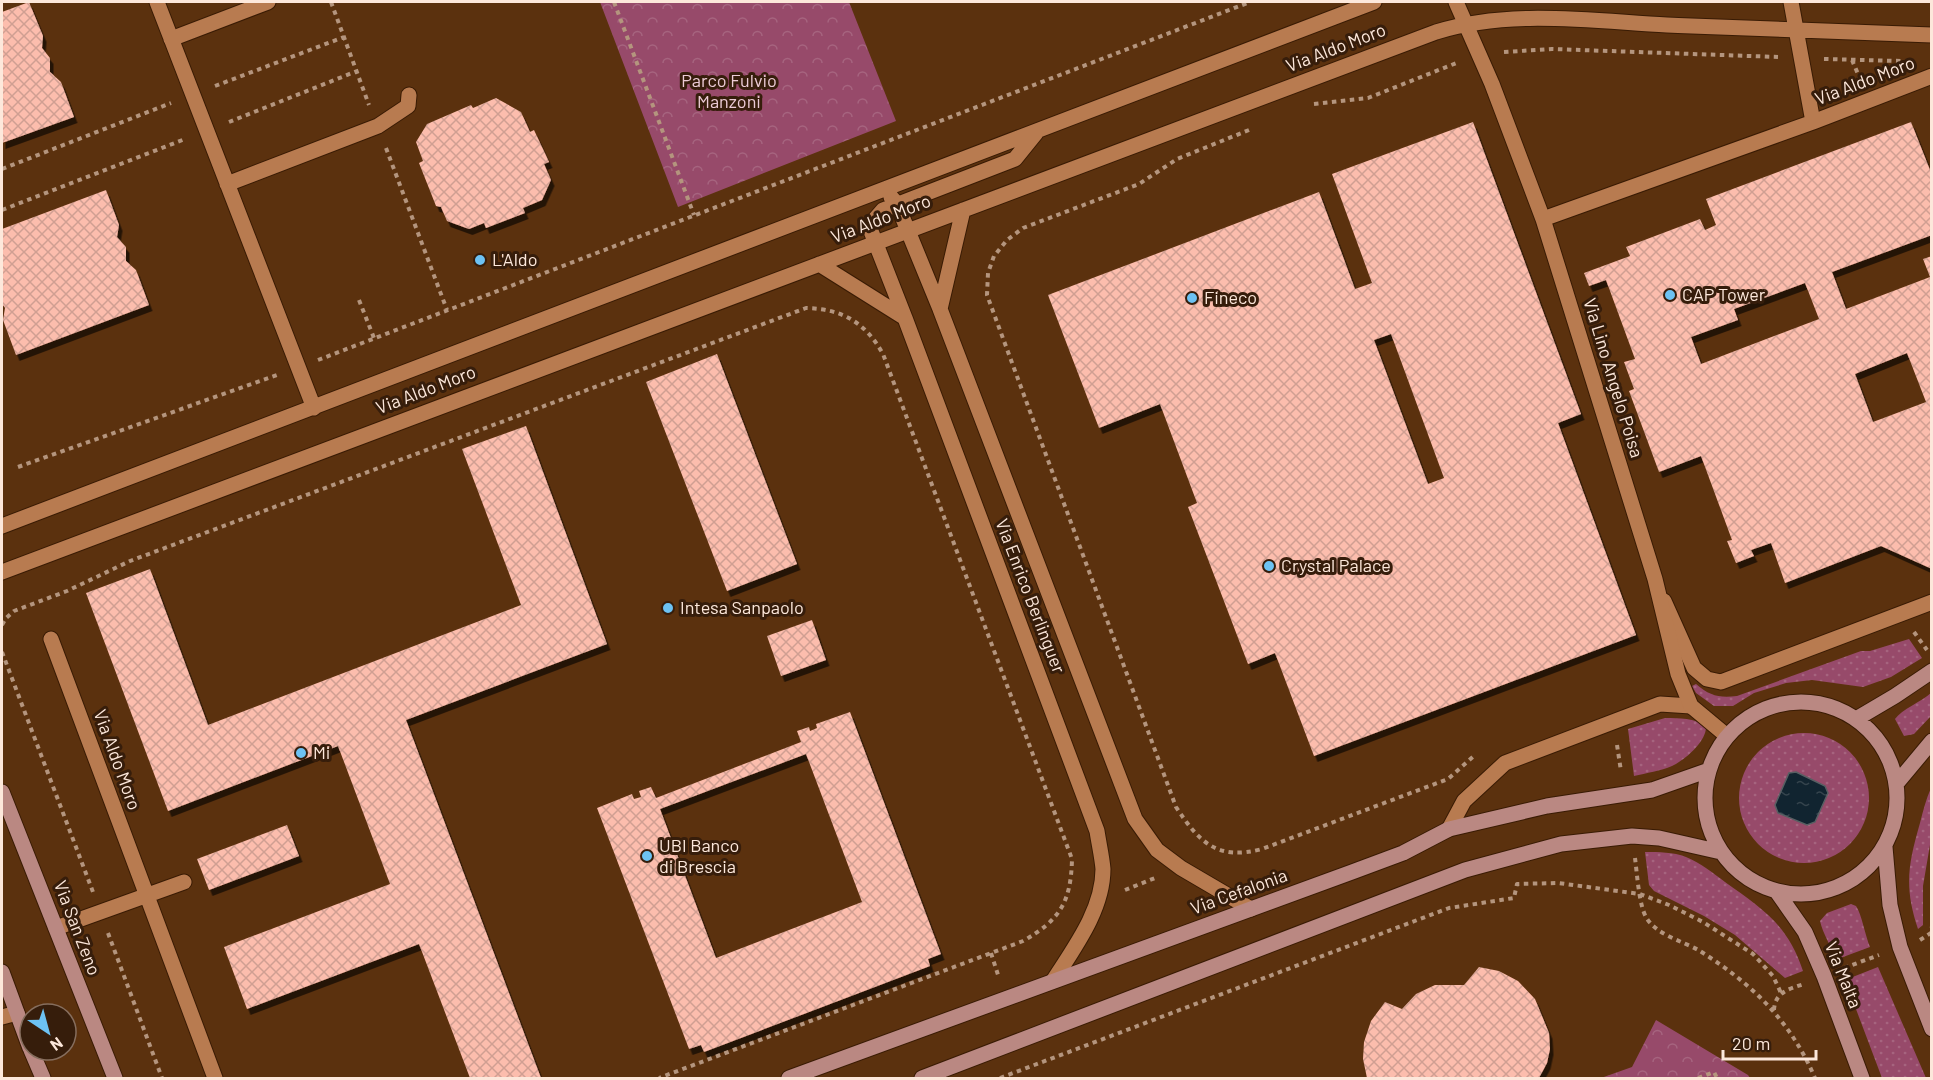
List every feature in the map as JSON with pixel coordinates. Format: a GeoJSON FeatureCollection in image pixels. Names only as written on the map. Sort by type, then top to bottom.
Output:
{"type":"FeatureCollection","features":[{"type":"Feature","properties":{"kind":"street"},"geometry":{"type":"LineString","coordinates":[[157,2],[314,408]]}},
{"type":"Feature","properties":{"kind":"street"},"geometry":{"type":"LineString","coordinates":[[171,39],[268,2]]}},
{"type":"Feature","properties":{"kind":"street","name":"Via Aldo Moro"},"geometry":{"type":"LineString","coordinates":[[2,526],[1374,2]]}},
{"type":"Feature","properties":{"kind":"street","name":"Via Lino Angelo Poisa"},"geometry":{"type":"LineString","coordinates":[[1456,2],[1479,54],[1543,219],[1654,579],[1678,674],[1691,706],[1727,736]]}},
{"type":"Feature","properties":{"kind":"street","name":"Via Aldo Moro"},"geometry":{"type":"LineString","coordinates":[[1791,2],[1813,122]]}},
{"type":"Feature","properties":{"kind":"street","name":"Via Aldo Moro"},"geometry":{"type":"LineString","coordinates":[[2,572],[1464,23],[1531,18],[1796,32],[1932,35]]}},
{"type":"Feature","properties":{"kind":"street","name":"Via Aldo Moro"},"geometry":{"type":"LineString","coordinates":[[1543,219],[1813,122],[1932,76]]}},
{"type":"Feature","properties":{"kind":"street"},"geometry":{"type":"LineString","coordinates":[[227,184],[378,126],[408,106],[410,95]]}},
{"type":"Feature","properties":{"kind":"street"},"geometry":{"type":"LineString","coordinates":[[876,242],[869,226],[884,210],[1015,159],[1038,130]]}},
{"type":"Feature","properties":{"kind":"street","name":"Via Enrico Berlinguer"},"geometry":{"type":"LineString","coordinates":[[881,190],[897,204],[940,309],[1135,819],[1157,849],[1181,868],[1251,909]]}},
{"type":"Feature","properties":{"kind":"street"},"geometry":{"type":"LineString","coordinates":[[940,309],[963,210]]}},
{"type":"Feature","properties":{"kind":"street","name":"Via Enrico Berlinguer"},"geometry":{"type":"LineString","coordinates":[[876,242],[1097,831],[1103,870],[1097,900],[1084,933],[1053,981]]}},
{"type":"Feature","properties":{"kind":"street"},"geometry":{"type":"LineString","coordinates":[[819,264],[905,318]]}},
{"type":"Feature","properties":{"kind":"street"},"geometry":{"type":"LineString","coordinates":[[1654,579],[1694,668],[1707,679],[1721,682],[1932,602]]}},
{"type":"Feature","properties":{"kind":"street","name":"Via Aldo Moro"},"geometry":{"type":"LineString","coordinates":[[51,639],[215,1078]]}},
{"type":"Feature","properties":{"kind":"street"},"geometry":{"type":"LineString","coordinates":[[1856,719],[1932,671]]}},
{"type":"Feature","properties":{"kind":"street"},"geometry":{"type":"LineString","coordinates":[[1788,703],[1824,704],[1856,719],[1875,736],[1889,758],[1896,783],[1896,816],[1885,847],[1865,871],[1838,888],[1808,895],[1777,892],[1755,883],[1736,870],[1721,852],[1709,827],[1704,799],[1709,770],[1716,752],[1727,736],[1755,714],[1788,703]]}},
{"type":"Feature","properties":{"kind":"street"},"geometry":{"type":"LineString","coordinates":[[1449,829],[1464,801],[1505,763],[1660,704],[1691,706]]}},
{"type":"Feature","properties":{"kind":"street"},"geometry":{"type":"LineString","coordinates":[[1896,783],[1932,741]]}},
{"type":"Feature","properties":{"kind":"street","name":"Via Cefalonia"},"geometry":{"type":"LineString","coordinates":[[789,1078],[1251,909],[1402,852],[1449,829],[1547,806],[1652,790],[1709,770]]}},
{"type":"Feature","properties":{"kind":"street","name":"Via San Zeno"},"geometry":{"type":"LineString","coordinates":[[2,792],[6,809],[116,1078]]}},
{"type":"Feature","properties":{"kind":"street"},"geometry":{"type":"LineString","coordinates":[[922,1078],[1465,870],[1561,844],[1632,836],[1659,838],[1721,852]]}},
{"type":"Feature","properties":{"kind":"street"},"geometry":{"type":"LineString","coordinates":[[1885,847],[1890,905],[1900,947],[1932,1029]]}},
{"type":"Feature","properties":{"kind":"street"},"geometry":{"type":"LineString","coordinates":[[56,928],[184,882]]}},
{"type":"Feature","properties":{"kind":"street","name":"Via Malta"},"geometry":{"type":"LineString","coordinates":[[1777,892],[1805,932],[1862,1078]]}},
{"type":"Feature","properties":{"kind":"street"},"geometry":{"type":"LineString","coordinates":[[2,972],[17,1013],[2,1017]]}},
{"type":"Feature","properties":{"kind":"street"},"geometry":{"type":"LineString","coordinates":[[36,1062],[43,1078]]}},
{"type":"Feature","properties":{"kind":"path"},"geometry":{"type":"LineString","coordinates":[[331,2],[447,310]]}},
{"type":"Feature","properties":{"kind":"path"},"geometry":{"type":"LineString","coordinates":[[614,2],[694,215]]}},
{"type":"Feature","properties":{"kind":"path"},"geometry":{"type":"LineString","coordinates":[[18,467],[299,368],[1250,2]]}},
{"type":"Feature","properties":{"kind":"path"},"geometry":{"type":"LineString","coordinates":[[2,169],[344,37]]}},
{"type":"Feature","properties":{"kind":"path"},"geometry":{"type":"LineString","coordinates":[[1304,108],[1314,104],[1368,98],[1479,54],[1552,50],[1909,62]]}},
{"type":"Feature","properties":{"kind":"path"},"geometry":{"type":"LineString","coordinates":[[2,210],[357,71]]}},
{"type":"Feature","properties":{"kind":"path"},"geometry":{"type":"LineString","coordinates":[[1222,852],[1201,841],[1188,827],[1176,807],[987,295],[988,273],[994,256],[1007,240],[1023,228],[1139,184],[1177,159],[1251,129]]}},
{"type":"Feature","properties":{"kind":"path"},"geometry":{"type":"LineString","coordinates":[[359,300],[374,338]]}},
{"type":"Feature","properties":{"kind":"path"},"geometry":{"type":"LineString","coordinates":[[2,625],[14,611],[67,591],[141,557],[806,308],[835,311],[861,326],[874,338],[883,354],[1072,859],[1072,881],[1067,901],[1057,916],[1040,931],[1023,941],[659,1078]]}},
{"type":"Feature","properties":{"kind":"path"},"geometry":{"type":"LineString","coordinates":[[2,652],[162,1078]]}},
{"type":"Feature","properties":{"kind":"path"},"geometry":{"type":"LineString","coordinates":[[1057,916],[1222,852],[1245,853],[1262,849],[1448,779],[1484,747]]}},
{"type":"Feature","properties":{"kind":"path"},"geometry":{"type":"LineString","coordinates":[[1634,849],[1640,894],[1646,916],[1657,928],[1729,970],[1774,1011],[1787,1027],[1815,1078]]}},
{"type":"Feature","properties":{"kind":"path"},"geometry":{"type":"LineString","coordinates":[[1932,870],[1932,907]]}},
{"type":"Feature","properties":{"kind":"path"},"geometry":{"type":"LineString","coordinates":[[1000,1078],[1449,908],[1514,898],[1518,884],[1558,883],[1640,894],[1703,922],[1753,954],[1773,976],[1780,993]]}},
{"type":"Feature","properties":{"kind":"path"},"geometry":{"type":"LineString","coordinates":[[1774,1011],[1775,1002],[1780,993],[1924,939],[1931,933],[1932,926]]}},
{"type":"Feature","properties":{"kind":"path"},"geometry":{"type":"LineString","coordinates":[[1698,1078],[1714,1072],[1717,1078]]}},
{"type":"Feature","properties":{"kind":"green space","name":"Parco Fulvio Manzoni"},"geometry":{"type":"Polygon","coordinates":[[[600,2],[849,2],[896,121],[678,207],[600,2]]]}},
{"type":"Feature","properties":{"kind":"green space"},"geometry":{"type":"Polygon","coordinates":[[[1909,639],[1922,658],[1891,677],[1863,687],[1812,680],[1786,683],[1754,693],[1733,706],[1714,706],[1696,693],[1692,686],[1696,684],[1715,695],[1737,696],[1861,651],[1870,651],[1909,639]]]}},
{"type":"Feature","properties":{"kind":"green space"},"geometry":{"type":"Polygon","coordinates":[[[1931,693],[1931,716],[1914,734],[1904,736],[1895,719],[1931,693]]]}},
{"type":"Feature","properties":{"kind":"green space"},"geometry":{"type":"Polygon","coordinates":[[[1665,718],[1687,719],[1702,723],[1706,726],[1703,738],[1689,755],[1672,766],[1634,776],[1628,729],[1665,718]]]}},
{"type":"Feature","properties":{"kind":"green space"},"geometry":{"type":"Polygon","coordinates":[[[1804,733],[1829,738],[1850,752],[1864,773],[1869,798],[1864,823],[1850,844],[1829,858],[1804,863],[1779,858],[1758,844],[1744,823],[1739,798],[1744,773],[1758,752],[1779,738],[1804,733]]]}},
{"type":"Feature","properties":{"kind":"green space"},"geometry":{"type":"Polygon","coordinates":[[[1931,788],[1931,839],[1923,886],[1923,925],[1918,929],[1909,888],[1910,864],[1931,788]]]}},
{"type":"Feature","properties":{"kind":"green space"},"geometry":{"type":"Polygon","coordinates":[[[1645,852],[1671,853],[1691,859],[1707,868],[1751,901],[1773,919],[1782,930],[1790,941],[1803,971],[1785,978],[1735,935],[1704,916],[1654,891],[1649,885],[1645,852]]]}},
{"type":"Feature","properties":{"kind":"green space"},"geometry":{"type":"Polygon","coordinates":[[[1851,904],[1858,910],[1870,947],[1835,960],[1820,921],[1827,913],[1851,904]]]}},
{"type":"Feature","properties":{"kind":"green space"},"geometry":{"type":"Polygon","coordinates":[[[1878,967],[1926,1078],[1882,1078],[1845,980],[1878,967]]]}},
{"type":"Feature","properties":{"kind":"green space"},"geometry":{"type":"Polygon","coordinates":[[[1656,1020],[1750,1078],[1601,1078],[1632,1067],[1656,1020]]]}},
{"type":"Feature","properties":{"kind":"water"},"geometry":{"type":"Polygon","coordinates":[[[1796,772],[1825,786],[1828,793],[1815,822],[1807,825],[1778,813],[1775,805],[1789,773],[1796,772]]]}},
{"type":"Feature","properties":{"kind":"building"},"geometry":{"type":"Polygon","coordinates":[[[29,2],[43,36],[42,48],[50,58],[50,72],[61,82],[74,117],[2,143],[2,12],[29,2]]]}},
{"type":"Feature","properties":{"kind":"building"},"geometry":{"type":"Polygon","coordinates":[[[496,98],[521,112],[530,132],[534,130],[549,162],[544,164],[551,180],[542,200],[523,208],[525,213],[486,228],[484,223],[469,229],[447,221],[441,207],[436,206],[419,163],[423,161],[416,142],[427,124],[471,105],[473,108],[496,98]]]}},
{"type":"Feature","properties":{"kind":"building"},"geometry":{"type":"Polygon","coordinates":[[[1473,122],[1581,414],[1558,423],[1636,635],[1314,756],[1275,653],[1248,664],[1188,507],[1197,503],[1160,404],[1099,428],[1048,295],[1319,192],[1355,289],[1372,283],[1332,174],[1473,122]],[[1391,334],[1374,340],[1428,484],[1444,478],[1391,334]]]}},
{"type":"Feature","properties":{"kind":"building"},"geometry":{"type":"Polygon","coordinates":[[[1911,122],[1932,175],[1932,235],[1832,272],[1846,309],[1930,277],[1923,259],[1932,256],[1932,569],[1881,546],[1785,583],[1771,543],[1751,550],[1754,556],[1736,563],[1727,541],[1732,540],[1701,456],[1659,472],[1629,391],[1634,389],[1624,362],[1635,359],[1606,280],[1589,286],[1584,273],[1630,256],[1626,247],[1700,219],[1705,230],[1716,225],[1706,199],[1911,122]],[[1805,283],[1734,309],[1738,320],[1691,337],[1701,364],[1819,319],[1805,283]],[[1907,353],[1855,374],[1873,422],[1926,402],[1907,353]]]}},
{"type":"Feature","properties":{"kind":"building"},"geometry":{"type":"Polygon","coordinates":[[[106,190],[119,225],[117,237],[126,247],[126,261],[136,270],[149,305],[16,355],[3,320],[5,308],[2,304],[2,229],[106,190]]]}},
{"type":"Feature","properties":{"kind":"building"},"geometry":{"type":"Polygon","coordinates":[[[717,354],[797,564],[727,591],[646,382],[717,354]]]}},
{"type":"Feature","properties":{"kind":"building"},"geometry":{"type":"Polygon","coordinates":[[[526,426],[607,644],[406,720],[541,1078],[470,1078],[419,944],[247,1009],[224,947],[390,884],[338,746],[168,811],[86,593],[150,569],[208,725],[521,605],[462,449],[526,426]]]}},
{"type":"Feature","properties":{"kind":"building"},"geometry":{"type":"Polygon","coordinates":[[[812,620],[826,660],[781,676],[767,636],[812,620]]]}},
{"type":"Feature","properties":{"kind":"building","name":"UBI Banco di Brescia"},"geometry":{"type":"Polygon","coordinates":[[[850,712],[941,954],[928,959],[930,966],[704,1052],[701,1045],[689,1049],[597,808],[632,794],[634,799],[641,797],[639,791],[651,787],[656,798],[801,742],[797,731],[809,727],[810,731],[817,728],[816,724],[850,712]],[[806,754],[660,809],[716,958],[862,902],[806,754]]]}},
{"type":"Feature","properties":{"kind":"building"},"geometry":{"type":"Polygon","coordinates":[[[287,825],[299,856],[209,890],[197,859],[287,825]]]}},
{"type":"Feature","properties":{"kind":"building"},"geometry":{"type":"Polygon","coordinates":[[[1479,967],[1499,971],[1518,981],[1535,999],[1549,1033],[1550,1049],[1547,1063],[1539,1078],[1367,1078],[1363,1059],[1364,1042],[1371,1021],[1385,1002],[1402,1009],[1416,994],[1435,985],[1464,985],[1479,967]]]}},
{"type":"Feature","properties":{"kind":"place","name":"L'Aldo"},"geometry":{"type":"Point","coordinates":[480,260]}},
{"type":"Feature","properties":{"kind":"place","name":"CAP Tower"},"geometry":{"type":"Point","coordinates":[1670,295]}},
{"type":"Feature","properties":{"kind":"place","name":"Fineco"},"geometry":{"type":"Point","coordinates":[1192,298]}},
{"type":"Feature","properties":{"kind":"place","name":"Crystal Palace"},"geometry":{"type":"Point","coordinates":[1269,566]}},
{"type":"Feature","properties":{"kind":"place","name":"Intesa Sanpaolo"},"geometry":{"type":"Point","coordinates":[668,608]}},
{"type":"Feature","properties":{"kind":"place","name":"Mi"},"geometry":{"type":"Point","coordinates":[301,753]}},
{"type":"Feature","properties":{"kind":"place","name":"UBI Banco di Brescia"},"geometry":{"type":"Point","coordinates":[647,856]}}]}
